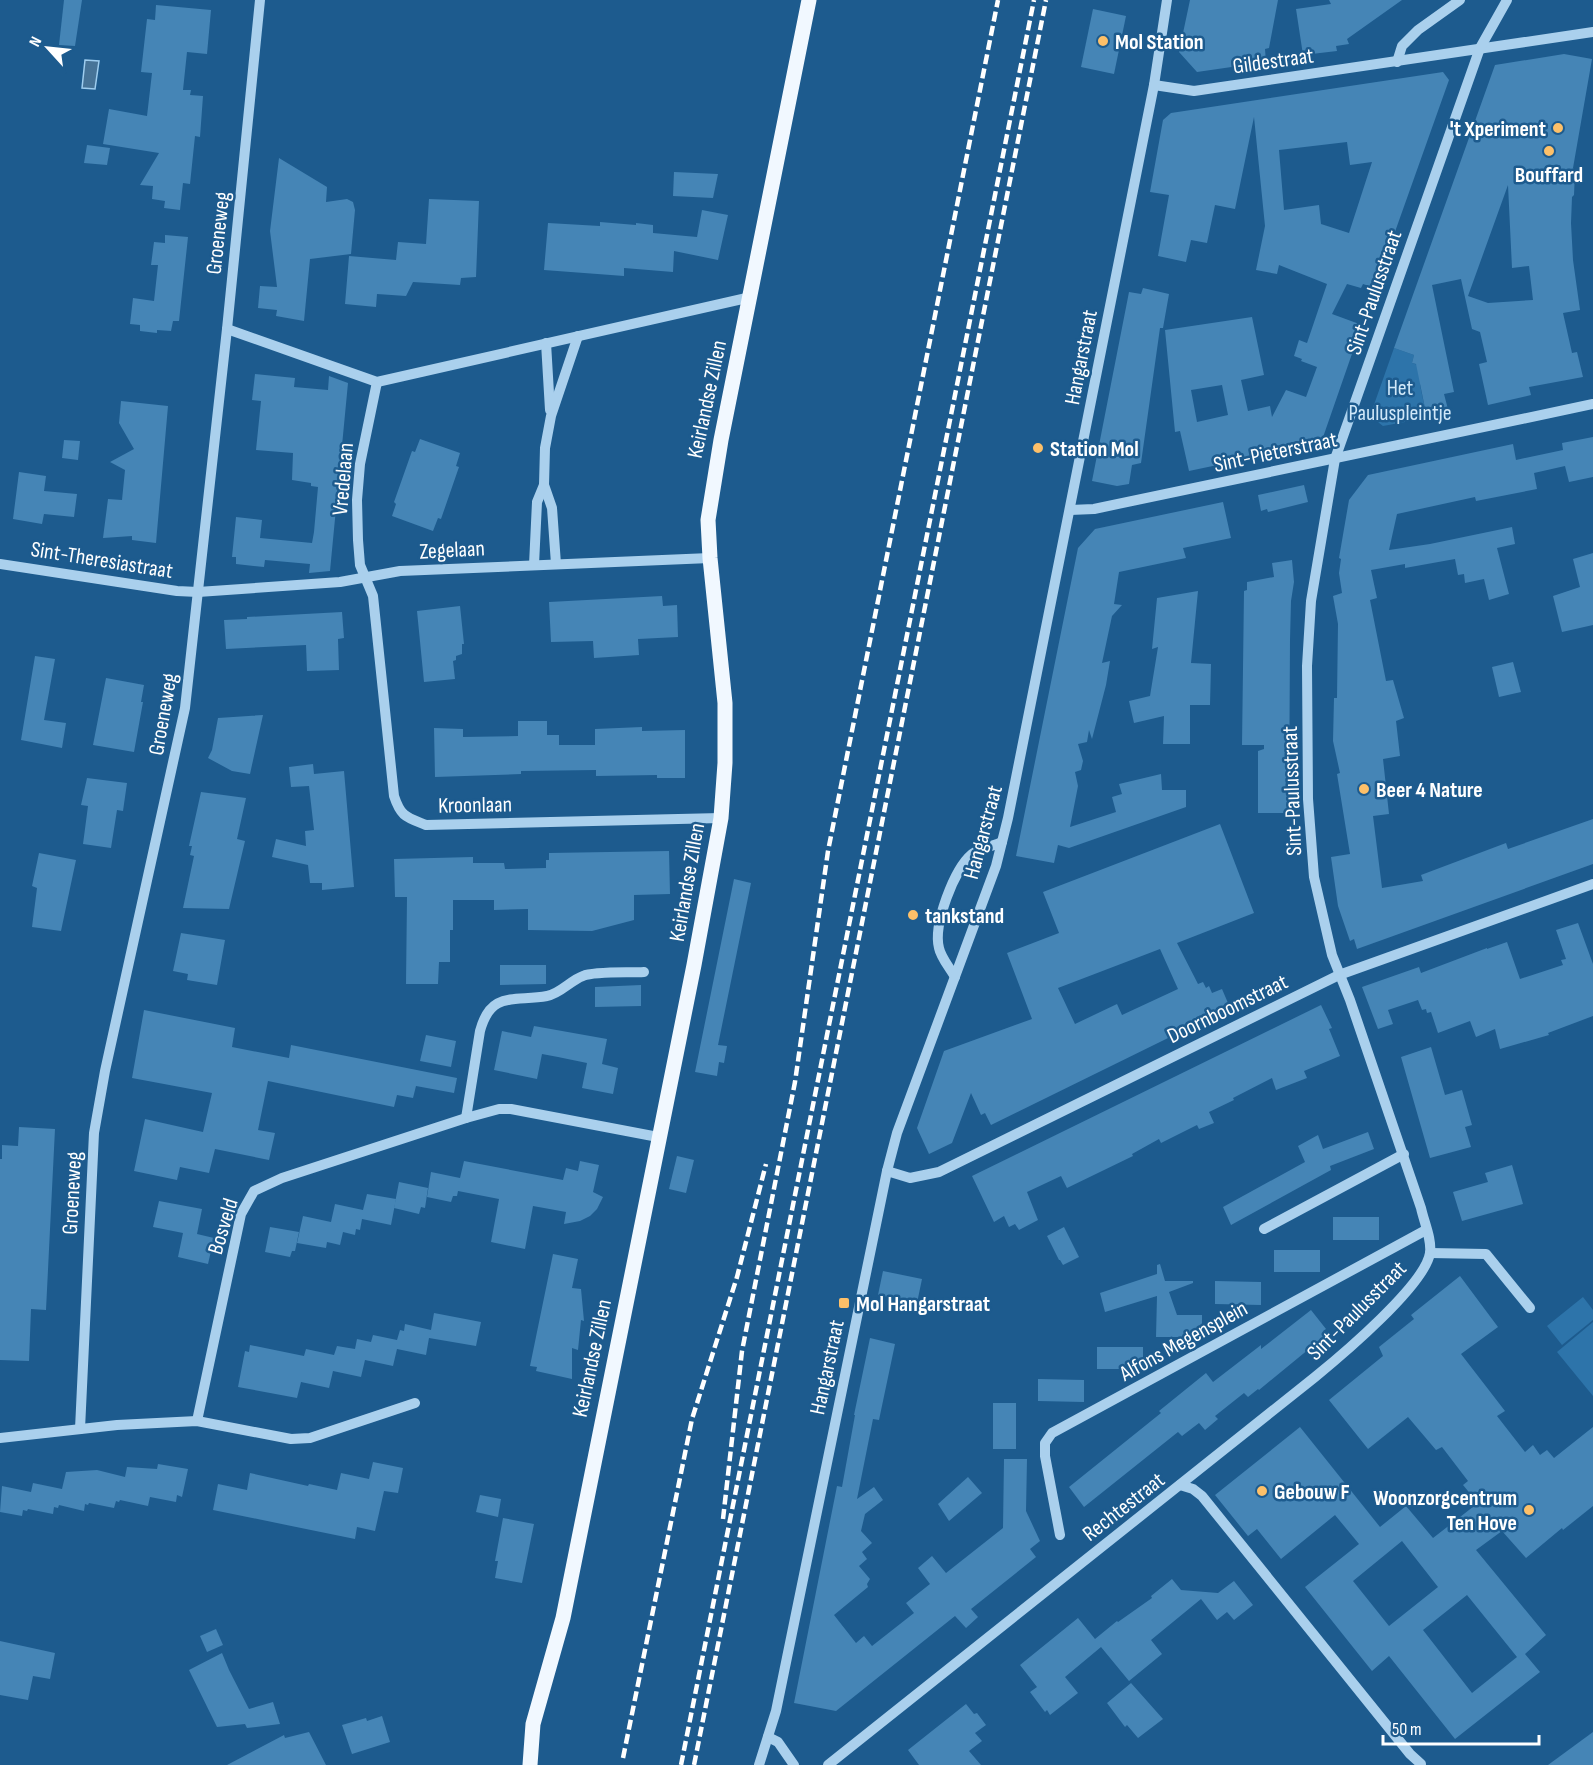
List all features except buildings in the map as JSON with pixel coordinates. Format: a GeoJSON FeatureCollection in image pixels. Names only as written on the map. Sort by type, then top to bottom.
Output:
{"type":"FeatureCollection","features":[{"type":"Feature","properties":{"kind":"main road","name":"Keirlandse Zillen"},"geometry":{"type":"LineString","coordinates":[[530,1765],[533,1724],[563,1618],[694,965],[721,818],[725,763],[725,703],[708,520],[712,485],[809,0]]}},
{"type":"Feature","properties":{"kind":"street","name":"Groeneweg"},"geometry":{"type":"LineString","coordinates":[[80,1429],[94,1133],[105,1071],[185,708],[227,329],[260,0]]}},
{"type":"Feature","properties":{"kind":"street","name":"Hangarstraat"},"geometry":{"type":"LineString","coordinates":[[759,1765],[776,1711],[887,1171],[897,1133],[996,866],[1002,842],[1154,85],[1167,0]]}},
{"type":"Feature","properties":{"kind":"street"},"geometry":{"type":"LineString","coordinates":[[1397,62],[1402,46],[1410,38],[1460,0]]}},
{"type":"Feature","properties":{"kind":"street","name":"Sint-Paulusstraat"},"geometry":{"type":"LineString","coordinates":[[1180,1485],[1352,1346],[1424,1270],[1430,1253],[1426,1230],[1404,1154],[1332,955],[1314,877],[1308,799],[1307,666],[1311,601],[1335,459],[1480,48],[1507,0]]}},
{"type":"Feature","properties":{"kind":"street","name":"Gildestraat"},"geometry":{"type":"LineString","coordinates":[[1154,85],[1194,91],[1593,32]]}},
{"type":"Feature","properties":{"kind":"street"},"geometry":{"type":"LineString","coordinates":[[227,329],[377,382],[751,297]]}},
{"type":"Feature","properties":{"kind":"street"},"geometry":{"type":"LineString","coordinates":[[556,564],[552,508],[544,485],[545,448],[551,416],[578,336]]}},
{"type":"Feature","properties":{"kind":"street"},"geometry":{"type":"LineString","coordinates":[[546,343],[551,416]]}},
{"type":"Feature","properties":{"kind":"street","name":"Vredelaan"},"geometry":{"type":"LineString","coordinates":[[365,579],[360,565],[357,500],[364,442],[377,382]]}},
{"type":"Feature","properties":{"kind":"street","name":"Sint-Pieterstraat"},"geometry":{"type":"LineString","coordinates":[[1070,510],[1094,509],[1593,404]]}},
{"type":"Feature","properties":{"kind":"street"},"geometry":{"type":"LineString","coordinates":[[534,565],[537,502],[544,485]]}},
{"type":"Feature","properties":{"kind":"street","name":"Zegelaan"},"geometry":{"type":"LineString","coordinates":[[198,592],[340,582],[400,571],[710,558]]}},
{"type":"Feature","properties":{"kind":"street","name":"Sint-Theresiastraat"},"geometry":{"type":"LineString","coordinates":[[0,564],[177,591],[198,592]]}},
{"type":"Feature","properties":{"kind":"street","name":"Kroonlaan"},"geometry":{"type":"LineString","coordinates":[[365,579],[373,596],[394,796],[399,810],[405,816],[426,825],[721,818]]}},
{"type":"Feature","properties":{"kind":"street"},"geometry":{"type":"LineString","coordinates":[[955,976],[939,949],[939,924],[946,900],[955,878],[972,854],[1002,842]]}},
{"type":"Feature","properties":{"kind":"street","name":"Doornboomstraat"},"geometry":{"type":"LineString","coordinates":[[887,1171],[910,1178],[939,1172],[1339,975],[1593,884]]}},
{"type":"Feature","properties":{"kind":"street"},"geometry":{"type":"LineString","coordinates":[[466,1118],[484,1017],[495,1004],[511,998],[549,996],[584,975],[644,972]]}},
{"type":"Feature","properties":{"kind":"street","name":"Bosveld"},"geometry":{"type":"LineString","coordinates":[[197,1421],[241,1214],[254,1191],[282,1178],[499,1109],[512,1109],[658,1137]]}},
{"type":"Feature","properties":{"kind":"street"},"geometry":{"type":"LineString","coordinates":[[1264,1229],[1404,1154]]}},
{"type":"Feature","properties":{"kind":"street","name":"Alfons Megensplein"},"geometry":{"type":"LineString","coordinates":[[1060,1535],[1045,1456],[1045,1443],[1052,1433],[1426,1230]]}},
{"type":"Feature","properties":{"kind":"street"},"geometry":{"type":"LineString","coordinates":[[1430,1253],[1486,1254],[1530,1308]]}},
{"type":"Feature","properties":{"kind":"street"},"geometry":{"type":"LineString","coordinates":[[0,1438],[80,1429],[197,1421],[291,1439],[310,1438],[415,1403]]}},
{"type":"Feature","properties":{"kind":"street","name":"Rechtestraat"},"geometry":{"type":"LineString","coordinates":[[828,1765],[1180,1485],[1193,1489],[1202,1496],[1410,1754],[1421,1764]]}},
{"type":"Feature","properties":{"kind":"street"},"geometry":{"type":"LineString","coordinates":[[768,1737],[778,1742],[794,1765]]}},
{"type":"Feature","properties":{"kind":"green space","name":"Het Pauluspleintje"},"geometry":{"type":"Polygon","coordinates":[[[1394,348],[1414,355],[1412,363],[1424,367],[1420,385],[1427,418],[1383,426],[1370,416],[1394,348]]]}},
{"type":"Feature","properties":{"kind":"green space"},"geometry":{"type":"Polygon","coordinates":[[[1583,1297],[1593,1310],[1593,1320],[1562,1345],[1547,1326],[1583,1297]]]}},
{"type":"Feature","properties":{"kind":"green space"},"geometry":{"type":"Polygon","coordinates":[[[1593,1322],[1593,1396],[1557,1352],[1593,1322]]]}},
{"type":"Feature","properties":{"kind":"shaded area"},"geometry":{"type":"Polygon","coordinates":[[[85,60],[99,61],[95,89],[82,88],[85,60]]]}},
{"type":"Feature","properties":{"kind":"railway"},"geometry":{"type":"LineString","coordinates":[[723,1519],[742,1351],[795,1082],[828,851],[998,0]]}},
{"type":"Feature","properties":{"kind":"railway"},"geometry":{"type":"LineString","coordinates":[[681,1765],[1034,0]]}},
{"type":"Feature","properties":{"kind":"railway"},"geometry":{"type":"LineString","coordinates":[[694,1765],[1046,0]]}},
{"type":"Feature","properties":{"kind":"railway"},"geometry":{"type":"LineString","coordinates":[[623,1758],[692,1419],[737,1277],[766,1164]]}},
{"type":"Feature","properties":{"kind":"place","name":"Mol Station"},"geometry":{"type":"Point","coordinates":[1103,41]}},
{"type":"Feature","properties":{"kind":"place","name":"'t Xperiment"},"geometry":{"type":"Point","coordinates":[1558,128]}},
{"type":"Feature","properties":{"kind":"place","name":"Bouffard"},"geometry":{"type":"Point","coordinates":[1549,151]}},
{"type":"Feature","properties":{"kind":"place","name":"Station Mol"},"geometry":{"type":"Point","coordinates":[1038,448]}},
{"type":"Feature","properties":{"kind":"place","name":"Beer 4 Nature"},"geometry":{"type":"Point","coordinates":[1364,789]}},
{"type":"Feature","properties":{"kind":"place","name":"tankstand"},"geometry":{"type":"Point","coordinates":[913,915]}},
{"type":"Feature","properties":{"kind":"place","name":"Mol Hangarstraat"},"geometry":{"type":"Point","coordinates":[844,1303]}},
{"type":"Feature","properties":{"kind":"place","name":"Gebouw F"},"geometry":{"type":"Point","coordinates":[1262,1491]}},
{"type":"Feature","properties":{"kind":"place","name":"Woonzorgcentrum Ten Hove"},"geometry":{"type":"Point","coordinates":[1529,1510]}}]}
